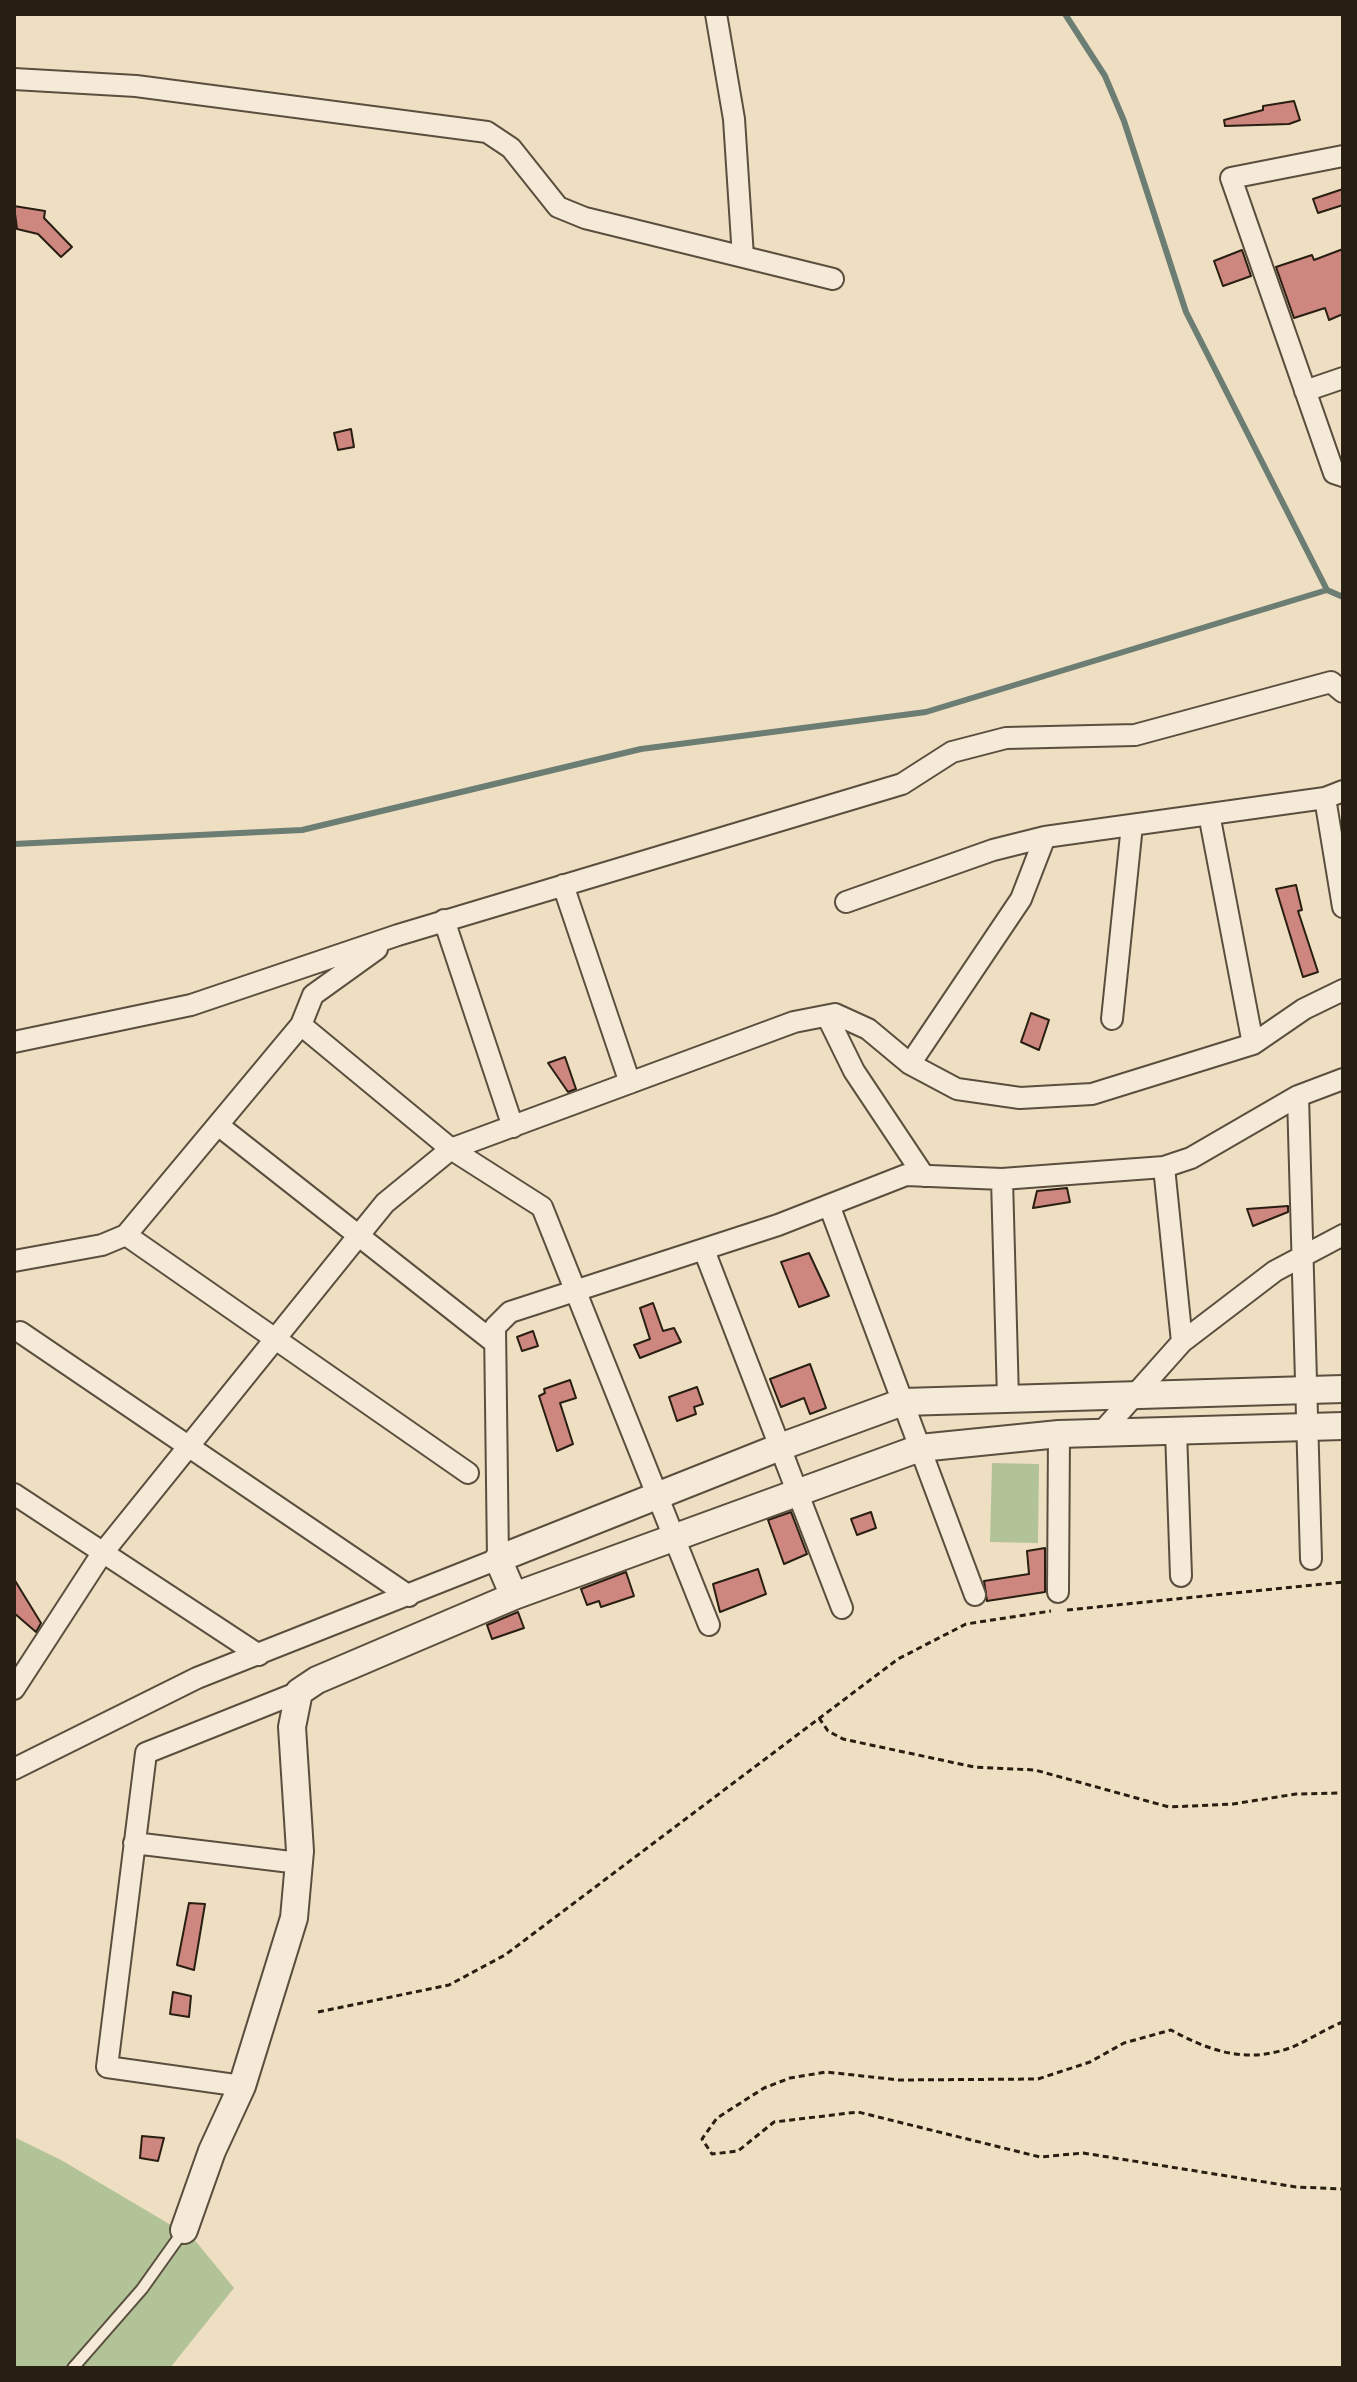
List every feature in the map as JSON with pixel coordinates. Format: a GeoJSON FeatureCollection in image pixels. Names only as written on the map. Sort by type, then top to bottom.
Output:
{"type":"FeatureCollection","features":[{"type":"Feature","properties":{"kind":"street"},"geometry":{"type":"LineString","coordinates":[[716,14],[734,119],[743,257]]}},
{"type":"Feature","properties":{"kind":"street"},"geometry":{"type":"LineString","coordinates":[[14,79],[136,86],[487,132],[511,148],[558,207],[585,218],[833,279]]}},
{"type":"Feature","properties":{"kind":"street"},"geometry":{"type":"LineString","coordinates":[[1343,156],[1231,178],[1334,473],[1343,476]]}},
{"type":"Feature","properties":{"kind":"street"},"geometry":{"type":"LineString","coordinates":[[1305,391],[1343,378]]}},
{"type":"Feature","properties":{"kind":"street"},"geometry":{"type":"LineString","coordinates":[[14,1042],[191,1005],[444,920],[902,784],[952,752],[1006,738],[1135,735],[1331,682],[1343,692]]}},
{"type":"Feature","properties":{"kind":"street"},"geometry":{"type":"LineString","coordinates":[[846,902],[993,850],[1045,837],[1334,795],[1343,907]]}},
{"type":"Feature","properties":{"kind":"street"},"geometry":{"type":"LineString","coordinates":[[1209,814],[1253,1044]]}},
{"type":"Feature","properties":{"kind":"street"},"geometry":{"type":"LineString","coordinates":[[1112,1019],[1132,825]]}},
{"type":"Feature","properties":{"kind":"street"},"geometry":{"type":"LineString","coordinates":[[910,1064],[1021,899],[1045,837]]}},
{"type":"Feature","properties":{"kind":"street"},"geometry":{"type":"LineString","coordinates":[[563,885],[630,1083]]}},
{"type":"Feature","properties":{"kind":"street"},"geometry":{"type":"LineString","coordinates":[[444,920],[513,1127]]}},
{"type":"Feature","properties":{"kind":"street"},"geometry":{"type":"LineString","coordinates":[[14,1261],[102,1245],[126,1235],[301,1025],[313,995],[398,935]]}},
{"type":"Feature","properties":{"kind":"street"},"geometry":{"type":"LineString","coordinates":[[17,1678],[101,1555],[385,1203],[451,1149],[794,1022],[835,1014],[868,1029],[910,1064],[957,1089],[1034,1097],[1092,1094],[1253,1044],[1304,1009],[1343,990]]}},
{"type":"Feature","properties":{"kind":"street"},"geometry":{"type":"LineString","coordinates":[[827,1016],[861,1083],[924,1176]]}},
{"type":"Feature","properties":{"kind":"street"},"geometry":{"type":"LineString","coordinates":[[301,1025],[451,1149],[542,1207],[709,1625]]}},
{"type":"Feature","properties":{"kind":"street"},"geometry":{"type":"LineString","coordinates":[[514,1596],[498,1559],[495,1327],[510,1312],[704,1250],[906,1175],[1002,1179],[1164,1167],[1191,1158],[1298,1096],[1343,1079]]}},
{"type":"Feature","properties":{"kind":"street"},"geometry":{"type":"LineString","coordinates":[[1298,1096],[1311,1559]]}},
{"type":"Feature","properties":{"kind":"street"},"geometry":{"type":"LineString","coordinates":[[218,1125],[495,1343]]}},
{"type":"Feature","properties":{"kind":"street"},"geometry":{"type":"LineString","coordinates":[[1164,1167],[1182,1342]]}},
{"type":"Feature","properties":{"kind":"street"},"geometry":{"type":"LineString","coordinates":[[1002,1179],[1008,1399]]}},
{"type":"Feature","properties":{"kind":"street"},"geometry":{"type":"LineString","coordinates":[[829,1205],[975,1595]]}},
{"type":"Feature","properties":{"kind":"street"},"geometry":{"type":"LineString","coordinates":[[126,1235],[468,1473]]}},
{"type":"Feature","properties":{"kind":"street"},"geometry":{"type":"LineString","coordinates":[[1101,1433],[1182,1342],[1256,1284],[1343,1235]]}},
{"type":"Feature","properties":{"kind":"street"},"geometry":{"type":"LineString","coordinates":[[704,1250],[842,1608]]}},
{"type":"Feature","properties":{"kind":"street"},"geometry":{"type":"LineString","coordinates":[[20,1332],[409,1596]]}},
{"type":"Feature","properties":{"kind":"street"},"geometry":{"type":"LineString","coordinates":[[14,1769],[197,1678],[780,1447],[903,1402],[1343,1389]]}},
{"type":"Feature","properties":{"kind":"street"},"geometry":{"type":"LineString","coordinates":[[242,2086],[107,2067],[146,1753],[299,1692],[317,1680],[514,1596],[920,1448],[1059,1434],[1343,1426]]}},
{"type":"Feature","properties":{"kind":"street"},"geometry":{"type":"LineString","coordinates":[[1176,1431],[1181,1576]]}},
{"type":"Feature","properties":{"kind":"street"},"geometry":{"type":"LineString","coordinates":[[1058,1592],[1059,1434]]}},
{"type":"Feature","properties":{"kind":"street"},"geometry":{"type":"LineString","coordinates":[[14,1494],[101,1555],[259,1655]]}},
{"type":"Feature","properties":{"kind":"street"},"geometry":{"type":"LineString","coordinates":[[184,2230],[212,2151],[242,2086],[294,1918],[299,1863],[292,1727],[299,1692]]}},
{"type":"Feature","properties":{"kind":"street"},"geometry":{"type":"LineString","coordinates":[[134,1843],[299,1863]]}},
{"type":"Feature","properties":{"kind":"lane"},"geometry":{"type":"LineString","coordinates":[[73,2368],[142,2289],[184,2230]]}},
{"type":"Feature","properties":{"kind":"path"},"geometry":{"type":"LineString","coordinates":[[318,2012],[449,1985],[505,1955],[898,1659],[966,1624],[1059,1610],[1343,1582]]}},
{"type":"Feature","properties":{"kind":"path"},"geometry":{"type":"LineString","coordinates":[[819,1718],[828,1731],[843,1739],[974,1767],[1035,1770],[1169,1807],[1233,1804],[1296,1794],[1343,1793]]}},
{"type":"Feature","properties":{"kind":"path"},"geometry":{"type":"LineString","coordinates":[[1343,2022],[1281,2051],[1238,2056],[1204,2048],[1171,2030],[1124,2043],[1090,2062],[1038,2079],[899,2080],[826,2072],[790,2078],[764,2088],[717,2118],[702,2139],[712,2154],[738,2151],[774,2122],[858,2112],[1040,2157],[1083,2153],[1296,2187],[1343,2189]]}},
{"type":"Feature","properties":{"kind":"green space"},"geometry":{"type":"Polygon","coordinates":[[[992,1463],[1039,1464],[1038,1543],[990,1542],[992,1463]]]}},
{"type":"Feature","properties":{"kind":"green space"},"geometry":{"type":"Polygon","coordinates":[[[14,2137],[61,2160],[193,2238],[234,2288],[170,2368],[14,2368],[14,2137]]]}},
{"type":"Feature","properties":{"kind":"building"},"geometry":{"type":"Polygon","coordinates":[[[1294,101],[1300,120],[1289,124],[1225,126],[1224,120],[1263,110],[1263,106],[1294,101]]]}},
{"type":"Feature","properties":{"kind":"building"},"geometry":{"type":"Polygon","coordinates":[[[1343,189],[1343,205],[1318,213],[1313,199],[1343,189]]]}},
{"type":"Feature","properties":{"kind":"building"},"geometry":{"type":"Polygon","coordinates":[[[14,206],[45,211],[44,218],[72,247],[61,257],[38,234],[17,229],[14,206]]]}},
{"type":"Feature","properties":{"kind":"building"},"geometry":{"type":"Polygon","coordinates":[[[1343,249],[1343,314],[1329,320],[1325,308],[1294,318],[1276,267],[1312,255],[1314,260],[1343,249]]]}},
{"type":"Feature","properties":{"kind":"building"},"geometry":{"type":"Polygon","coordinates":[[[1242,250],[1251,276],[1223,286],[1214,261],[1242,250]]]}},
{"type":"Feature","properties":{"kind":"building"},"geometry":{"type":"Polygon","coordinates":[[[351,429],[354,447],[338,450],[334,433],[351,429]]]}},
{"type":"Feature","properties":{"kind":"building"},"geometry":{"type":"Polygon","coordinates":[[[1296,885],[1302,910],[1298,911],[1318,972],[1303,977],[1276,889],[1296,885]]]}},
{"type":"Feature","properties":{"kind":"building"},"geometry":{"type":"Polygon","coordinates":[[[1031,1013],[1049,1020],[1039,1050],[1021,1042],[1031,1013]]]}},
{"type":"Feature","properties":{"kind":"building"},"geometry":{"type":"Polygon","coordinates":[[[565,1057],[576,1089],[568,1092],[548,1063],[565,1057]]]}},
{"type":"Feature","properties":{"kind":"building"},"geometry":{"type":"Polygon","coordinates":[[[1067,1188],[1070,1202],[1033,1208],[1037,1191],[1067,1188]]]}},
{"type":"Feature","properties":{"kind":"building"},"geometry":{"type":"Polygon","coordinates":[[[1288,1206],[1288,1212],[1253,1226],[1247,1209],[1288,1206]]]}},
{"type":"Feature","properties":{"kind":"building"},"geometry":{"type":"Polygon","coordinates":[[[809,1253],[829,1296],[799,1307],[781,1262],[809,1253]]]}},
{"type":"Feature","properties":{"kind":"building"},"geometry":{"type":"Polygon","coordinates":[[[653,1303],[663,1331],[674,1328],[681,1342],[640,1358],[634,1345],[650,1339],[640,1308],[653,1303]]]}},
{"type":"Feature","properties":{"kind":"building"},"geometry":{"type":"Polygon","coordinates":[[[533,1331],[538,1346],[522,1351],[517,1337],[533,1331]]]}},
{"type":"Feature","properties":{"kind":"building"},"geometry":{"type":"Polygon","coordinates":[[[810,1364],[826,1408],[810,1414],[804,1398],[781,1407],[770,1379],[810,1364]]]}},
{"type":"Feature","properties":{"kind":"building"},"geometry":{"type":"Polygon","coordinates":[[[570,1380],[576,1398],[560,1403],[573,1444],[557,1451],[539,1396],[545,1393],[544,1389],[570,1380]]]}},
{"type":"Feature","properties":{"kind":"building"},"geometry":{"type":"Polygon","coordinates":[[[697,1387],[703,1404],[694,1407],[696,1414],[677,1421],[669,1397],[697,1387]]]}},
{"type":"Feature","properties":{"kind":"building"},"geometry":{"type":"Polygon","coordinates":[[[791,1512],[807,1554],[784,1564],[768,1520],[791,1512]]]}},
{"type":"Feature","properties":{"kind":"building"},"geometry":{"type":"Polygon","coordinates":[[[871,1512],[876,1528],[857,1535],[851,1519],[871,1512]]]}},
{"type":"Feature","properties":{"kind":"building"},"geometry":{"type":"Polygon","coordinates":[[[1045,1548],[1045,1592],[987,1601],[984,1581],[1029,1574],[1027,1551],[1045,1548]]]}},
{"type":"Feature","properties":{"kind":"building"},"geometry":{"type":"Polygon","coordinates":[[[758,1569],[766,1594],[720,1612],[713,1584],[758,1569]]]}},
{"type":"Feature","properties":{"kind":"building"},"geometry":{"type":"Polygon","coordinates":[[[626,1572],[634,1596],[601,1607],[599,1601],[587,1605],[581,1589],[626,1572]]]}},
{"type":"Feature","properties":{"kind":"building"},"geometry":{"type":"Polygon","coordinates":[[[14,1579],[41,1623],[36,1632],[14,1613],[14,1579]]]}},
{"type":"Feature","properties":{"kind":"building"},"geometry":{"type":"Polygon","coordinates":[[[518,1612],[524,1628],[492,1639],[487,1625],[518,1612]]]}},
{"type":"Feature","properties":{"kind":"building"},"geometry":{"type":"Polygon","coordinates":[[[189,1903],[205,1904],[194,1970],[177,1965],[189,1903]]]}},
{"type":"Feature","properties":{"kind":"building"},"geometry":{"type":"Polygon","coordinates":[[[173,1992],[191,1996],[189,2017],[170,2014],[173,1992]]]}},
{"type":"Feature","properties":{"kind":"building"},"geometry":{"type":"Polygon","coordinates":[[[142,2136],[164,2138],[158,2161],[140,2158],[142,2136]]]}},
{"type":"Feature","properties":{"kind":"waterway"},"geometry":{"type":"LineString","coordinates":[[1065,14],[1105,76],[1124,121],[1186,312],[1327,590]]}},
{"type":"Feature","properties":{"kind":"waterway"},"geometry":{"type":"LineString","coordinates":[[14,844],[302,830],[641,749],[926,712],[1327,590],[1343,597]]}}]}
